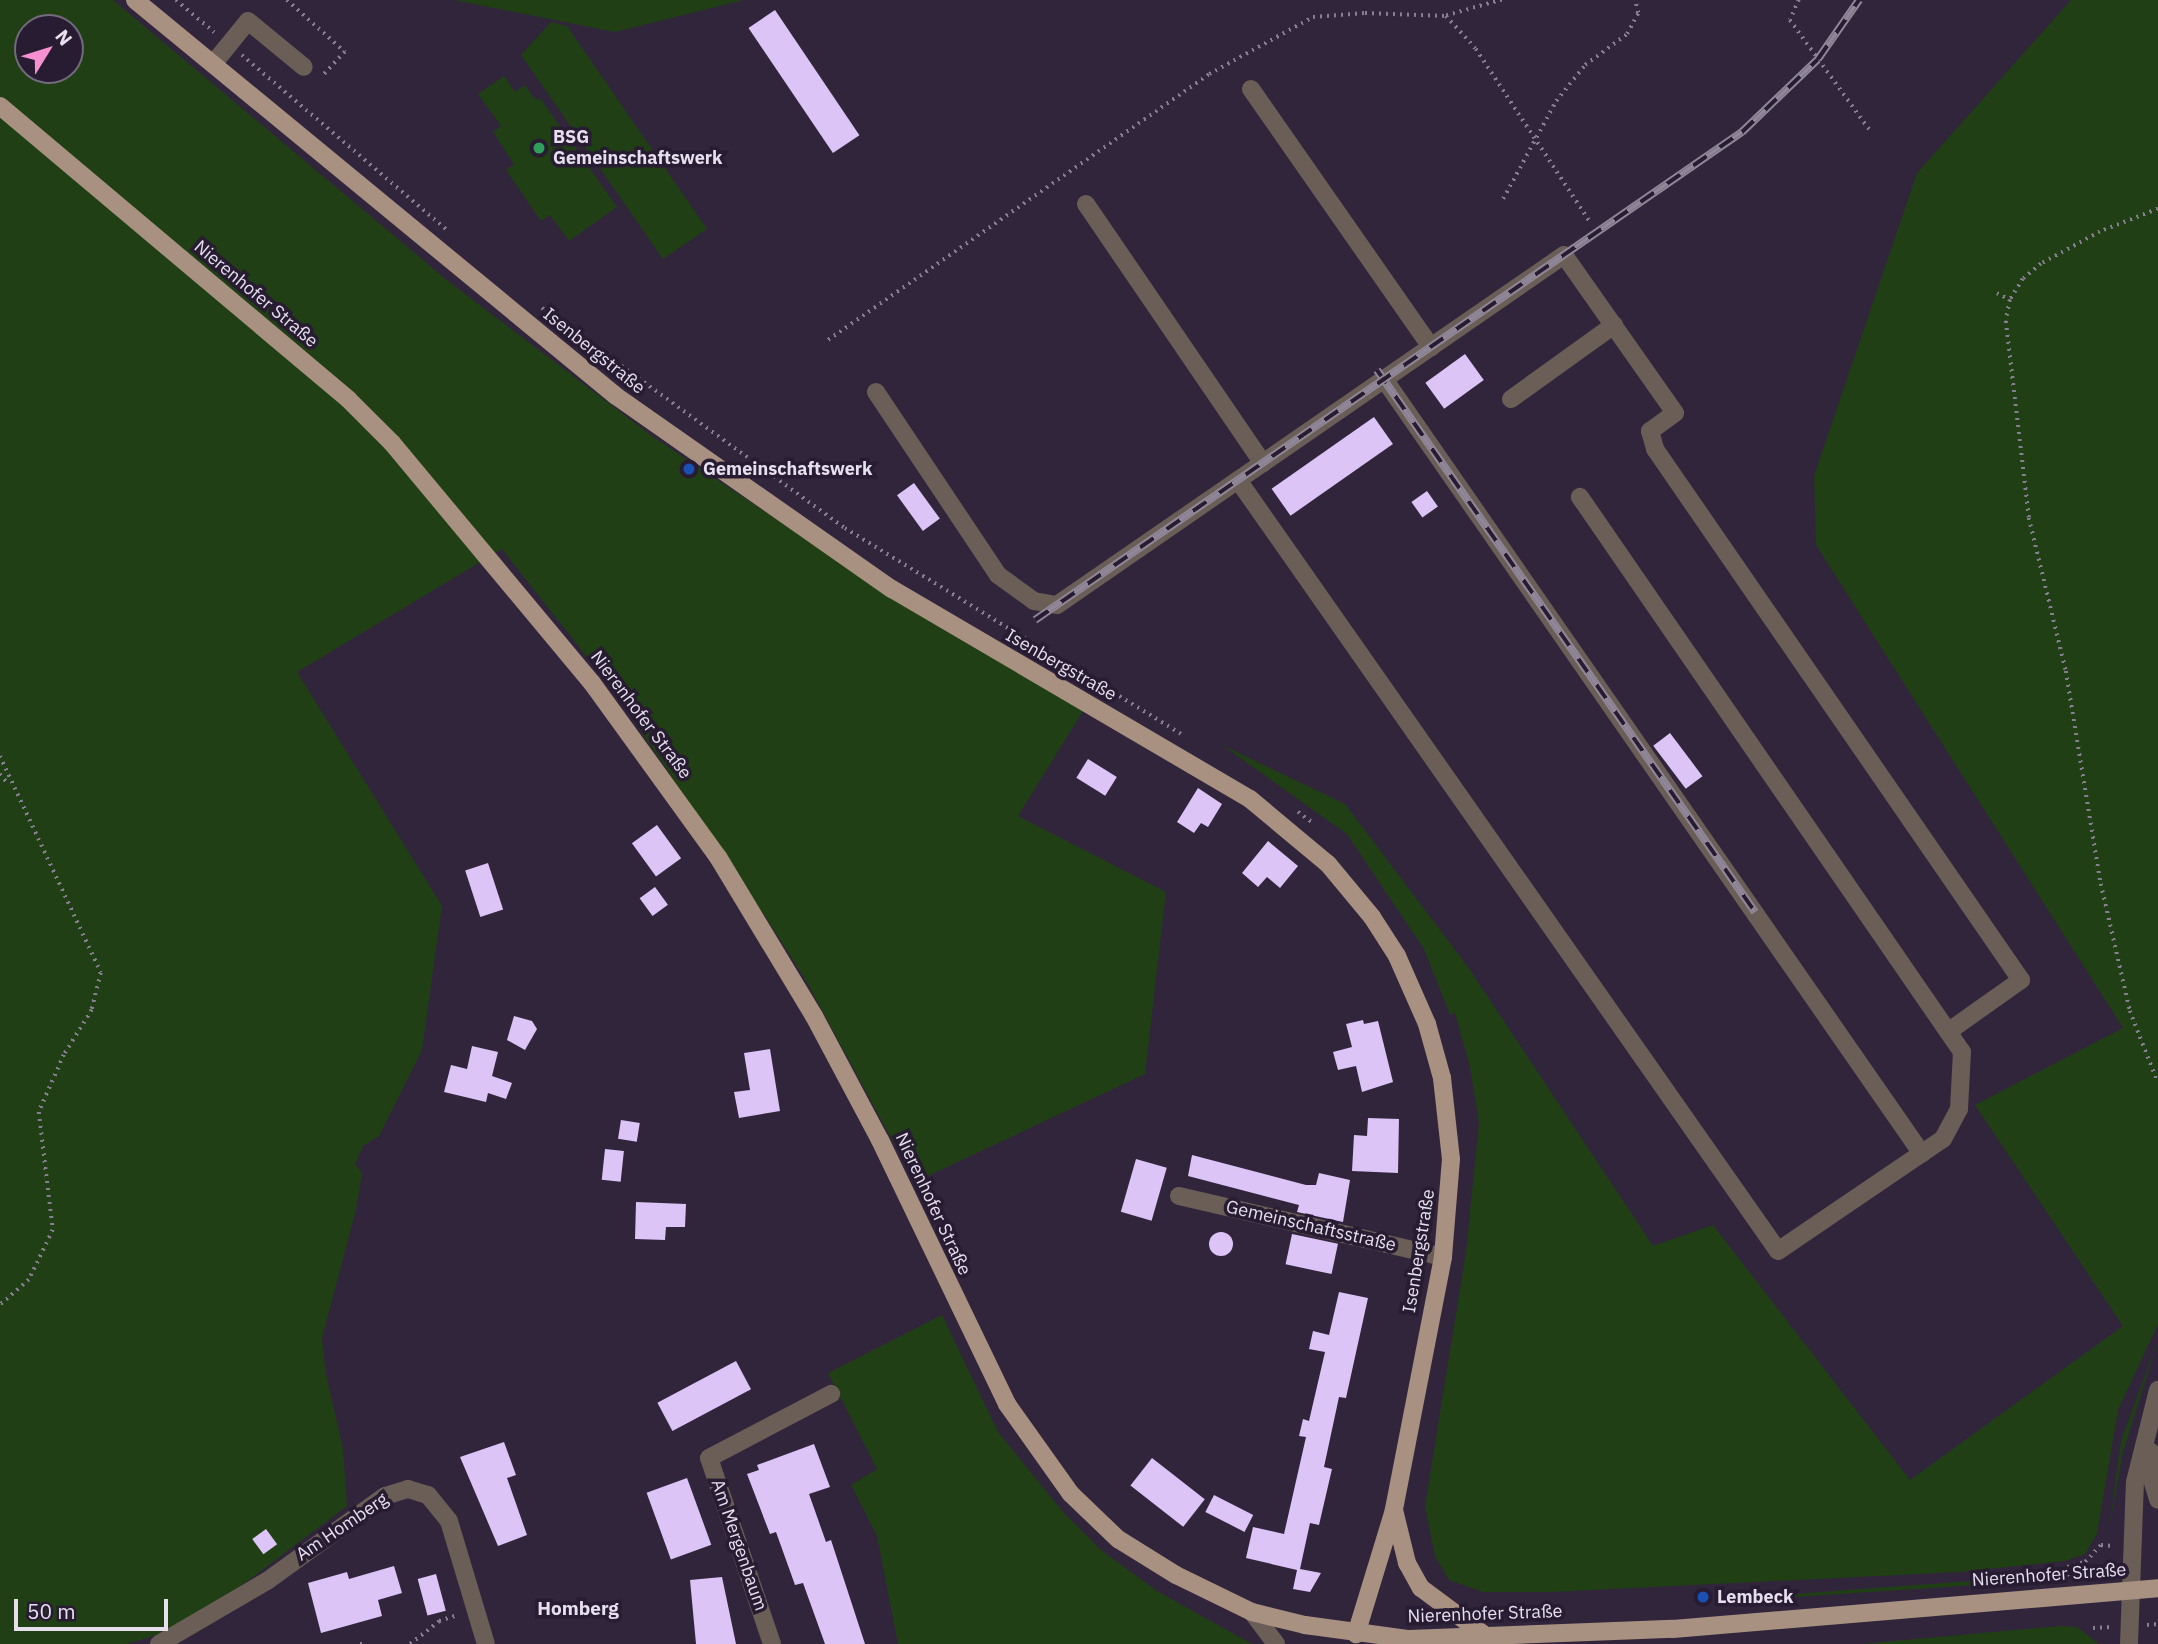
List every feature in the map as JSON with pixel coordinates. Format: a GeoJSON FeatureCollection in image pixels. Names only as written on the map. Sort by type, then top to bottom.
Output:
{"type":"FeatureCollection","features":[{"type":"Feature","properties":{"kind":"main road","name":"Isenbergstraße"},"geometry":{"type":"LineString","coordinates":[[135,0],[594,379],[696,455],[944,622],[1222,780],[1275,818],[1328,864],[1372,916],[1397,956],[1435,1050],[1447,1105],[1451,1159],[1443,1257],[1394,1510],[1354,1639]]}},
{"type":"Feature","properties":{"kind":"main road","name":"Nierenhofer Straße"},"geometry":{"type":"LineString","coordinates":[[0,106],[349,400],[392,443],[494,563],[658,771],[751,909],[848,1078],[977,1347],[1037,1449],[1071,1494],[1118,1538],[1176,1575],[1252,1612],[1354,1639],[1490,1639],[1673,1629],[2158,1588]]}},
{"type":"Feature","properties":{"kind":"main road"},"geometry":{"type":"LineString","coordinates":[[1394,1510],[1407,1563],[1422,1588],[1490,1639]]}},
{"type":"Feature","properties":{"kind":"street"},"geometry":{"type":"LineString","coordinates":[[213,64],[248,22],[304,67]]}},
{"type":"Feature","properties":{"kind":"street"},"geometry":{"type":"LineString","coordinates":[[1251,89],[1431,347]]}},
{"type":"Feature","properties":{"kind":"street"},"geometry":{"type":"LineString","coordinates":[[1086,204],[1263,463]]}},
{"type":"Feature","properties":{"kind":"street"},"geometry":{"type":"LineString","coordinates":[[876,392],[998,575],[1043,605],[1057,605],[1564,255],[1675,413],[1650,431],[1655,449],[2021,980],[1949,1031]]}},
{"type":"Feature","properties":{"kind":"street"},"geometry":{"type":"LineString","coordinates":[[1511,399],[1614,326]]}},
{"type":"Feature","properties":{"kind":"street"},"geometry":{"type":"LineString","coordinates":[[1384,379],[1922,1154]]}},
{"type":"Feature","properties":{"kind":"street"},"geometry":{"type":"LineString","coordinates":[[1238,480],[1778,1251],[1949,1133],[1959,1109],[1964,1061],[1949,1031],[1580,497]]}},
{"type":"Feature","properties":{"kind":"street","name":"Gemeinschaftsstraße"},"geometry":{"type":"LineString","coordinates":[[1179,1196],[1443,1257]]}},
{"type":"Feature","properties":{"kind":"street"},"geometry":{"type":"LineString","coordinates":[[2129,1644],[2130,1547],[2135,1482],[2158,1390]]}},
{"type":"Feature","properties":{"kind":"street","name":"Am Mergenbaum"},"geometry":{"type":"LineString","coordinates":[[772,1644],[709,1458],[831,1394]]}},
{"type":"Feature","properties":{"kind":"street"},"geometry":{"type":"LineString","coordinates":[[2150,1423],[2150,1473],[2158,1500]]}},
{"type":"Feature","properties":{"kind":"street","name":"Am Homberg"},"geometry":{"type":"LineString","coordinates":[[159,1644],[221,1611],[360,1512],[400,1490],[422,1492],[445,1513],[486,1644]]}},
{"type":"Feature","properties":{"kind":"street"},"geometry":{"type":"LineString","coordinates":[[1252,1612],[1276,1644]]}},
{"type":"Feature","properties":{"kind":"path"},"geometry":{"type":"LineString","coordinates":[[176,0],[460,240]]}},
{"type":"Feature","properties":{"kind":"path"},"geometry":{"type":"LineString","coordinates":[[287,0],[345,52],[320,79],[304,67]]}},
{"type":"Feature","properties":{"kind":"path"},"geometry":{"type":"LineString","coordinates":[[828,340],[1209,74],[1313,17],[1365,13],[1446,16],[1502,0]]}},
{"type":"Feature","properties":{"kind":"path"},"geometry":{"type":"LineString","coordinates":[[1503,199],[1532,139],[1585,65],[1627,34],[1638,13],[1635,0]]}},
{"type":"Feature","properties":{"kind":"path"},"geometry":{"type":"LineString","coordinates":[[1799,0],[1790,20],[1870,129]]}},
{"type":"Feature","properties":{"kind":"path"},"geometry":{"type":"LineString","coordinates":[[1446,16],[1476,49],[1532,139],[1590,222]]}},
{"type":"Feature","properties":{"kind":"path"},"geometry":{"type":"LineString","coordinates":[[2158,209],[2041,264],[2023,279],[2010,300],[2006,321],[2029,518],[2066,671],[2101,884],[2130,1011],[2158,1083]]}},
{"type":"Feature","properties":{"kind":"path"},"geometry":{"type":"LineString","coordinates":[[1997,293],[2010,300]]}},
{"type":"Feature","properties":{"kind":"path"},"geometry":{"type":"LineString","coordinates":[[534,302],[845,528],[1187,738]]}},
{"type":"Feature","properties":{"kind":"path"},"geometry":{"type":"LineString","coordinates":[[0,755],[13,789],[101,973],[92,1010],[64,1055],[39,1112],[54,1230],[29,1280],[0,1305]]}},
{"type":"Feature","properties":{"kind":"path"},"geometry":{"type":"LineString","coordinates":[[0,774],[13,789]]}},
{"type":"Feature","properties":{"kind":"path"},"geometry":{"type":"LineString","coordinates":[[1290,807],[1313,822]]}},
{"type":"Feature","properties":{"kind":"path"},"geometry":{"type":"LineString","coordinates":[[2067,1567],[2090,1559],[2101,1545],[2130,1547]]}},
{"type":"Feature","properties":{"kind":"path"},"geometry":{"type":"LineString","coordinates":[[410,1644],[439,1621],[476,1610]]}},
{"type":"Feature","properties":{"kind":"green space"},"geometry":{"type":"Polygon","coordinates":[[[0,0],[113,0],[448,281],[652,436],[865,579],[1083,711],[1018,816],[1166,892],[1145,1074],[915,1182],[805,979],[767,919],[616,694],[502,549],[297,672],[442,906],[422,1050],[379,1136],[363,1146],[355,1164],[362,1173],[356,1210],[322,1338],[326,1374],[343,1449],[347,1506],[233,1592],[161,1634],[126,1644],[0,1644],[0,0]]]}},
{"type":"Feature","properties":{"kind":"green space"},"geometry":{"type":"Polygon","coordinates":[[[454,0],[744,0],[615,32],[454,0]]]}},
{"type":"Feature","properties":{"kind":"green space"},"geometry":{"type":"Polygon","coordinates":[[[2071,0],[2158,0],[2158,1324],[2118,1410],[2097,1534],[2085,1554],[2065,1561],[1960,1572],[1550,1592],[1483,1592],[1449,1580],[1435,1556],[1425,1506],[1466,1252],[1479,1123],[1470,1067],[1455,1013],[1450,1015],[1424,949],[1347,834],[1222,745],[1345,804],[1468,967],[1653,1246],[1713,1225],[1910,1480],[2123,1326],[1975,1105],[2123,1028],[1816,545],[1814,476],[1917,173],[2071,0]]]}},
{"type":"Feature","properties":{"kind":"green space"},"geometry":{"type":"Polygon","coordinates":[[[551,22],[567,26],[707,229],[663,259],[521,55],[551,22]]]}},
{"type":"Feature","properties":{"kind":"green space","name":"BSG Gemeinschaftswerk"},"geometry":{"type":"Polygon","coordinates":[[[504,76],[515,92],[525,85],[536,100],[540,98],[617,207],[569,241],[550,215],[541,221],[506,170],[514,164],[493,132],[501,126],[478,94],[504,76]]]}},
{"type":"Feature","properties":{"kind":"green space"},"geometry":{"type":"Polygon","coordinates":[[[942,1315],[998,1432],[1063,1512],[1101,1550],[1157,1591],[1252,1644],[898,1644],[877,1536],[851,1485],[877,1469],[828,1373],[942,1315]]]}},
{"type":"Feature","properties":{"kind":"green space"},"geometry":{"type":"Polygon","coordinates":[[[2158,1340],[2123,1452],[2109,1529],[2121,1441],[2158,1340]]]}},
{"type":"Feature","properties":{"kind":"green space"},"geometry":{"type":"Polygon","coordinates":[[[2052,1575],[2055,1580],[1794,1597],[1795,1594],[2052,1575]]]}},
{"type":"Feature","properties":{"kind":"green space"},"geometry":{"type":"Polygon","coordinates":[[[2060,1626],[2077,1627],[2099,1644],[1861,1644],[2060,1626]]]}},
{"type":"Feature","properties":{"kind":"building"},"geometry":{"type":"Polygon","coordinates":[[[775,10],[859,135],[833,153],[748,28],[775,10]]]}},
{"type":"Feature","properties":{"kind":"building"},"geometry":{"type":"Polygon","coordinates":[[[1465,354],[1484,380],[1444,409],[1425,383],[1465,354]]]}},
{"type":"Feature","properties":{"kind":"building"},"geometry":{"type":"Polygon","coordinates":[[[1374,417],[1393,444],[1291,516],[1272,489],[1374,417]]]}},
{"type":"Feature","properties":{"kind":"building"},"geometry":{"type":"Polygon","coordinates":[[[914,483],[940,519],[923,531],[897,495],[914,483]]]}},
{"type":"Feature","properties":{"kind":"building"},"geometry":{"type":"Polygon","coordinates":[[[1427,491],[1438,507],[1422,517],[1411,502],[1427,491]]]}},
{"type":"Feature","properties":{"kind":"building"},"geometry":{"type":"Polygon","coordinates":[[[1670,733],[1702,776],[1686,789],[1653,746],[1670,733]]]}},
{"type":"Feature","properties":{"kind":"building"},"geometry":{"type":"Polygon","coordinates":[[[1088,759],[1117,777],[1105,796],[1076,778],[1088,759]]]}},
{"type":"Feature","properties":{"kind":"building"},"geometry":{"type":"Polygon","coordinates":[[[1198,788],[1222,804],[1208,827],[1201,823],[1194,833],[1177,822],[1198,788]]]}},
{"type":"Feature","properties":{"kind":"building"},"geometry":{"type":"Polygon","coordinates":[[[657,825],[681,858],[656,876],[632,843],[657,825]]]}},
{"type":"Feature","properties":{"kind":"building"},"geometry":{"type":"Polygon","coordinates":[[[1268,841],[1298,866],[1280,888],[1267,877],[1258,887],[1242,873],[1268,841]]]}},
{"type":"Feature","properties":{"kind":"building"},"geometry":{"type":"Polygon","coordinates":[[[488,863],[503,910],[480,917],[465,870],[488,863]]]}},
{"type":"Feature","properties":{"kind":"building"},"geometry":{"type":"Polygon","coordinates":[[[655,887],[668,905],[653,916],[640,898],[655,887]]]}},
{"type":"Feature","properties":{"kind":"building"},"geometry":{"type":"Polygon","coordinates":[[[514,1016],[532,1021],[537,1029],[525,1050],[507,1040],[514,1016]]]}},
{"type":"Feature","properties":{"kind":"building"},"geometry":{"type":"Polygon","coordinates":[[[1363,1020],[1364,1024],[1378,1021],[1393,1082],[1362,1092],[1356,1066],[1338,1070],[1333,1052],[1352,1047],[1346,1024],[1363,1020]]]}},
{"type":"Feature","properties":{"kind":"building"},"geometry":{"type":"Polygon","coordinates":[[[472,1046],[498,1052],[492,1076],[512,1083],[506,1099],[488,1093],[486,1102],[444,1092],[451,1065],[467,1069],[472,1046]]]}},
{"type":"Feature","properties":{"kind":"building"},"geometry":{"type":"Polygon","coordinates":[[[770,1049],[780,1111],[739,1118],[734,1092],[750,1090],[744,1053],[770,1049]]]}},
{"type":"Feature","properties":{"kind":"building"},"geometry":{"type":"Polygon","coordinates":[[[1368,1118],[1399,1119],[1398,1173],[1352,1171],[1354,1135],[1367,1136],[1368,1118]]]}},
{"type":"Feature","properties":{"kind":"building"},"geometry":{"type":"Polygon","coordinates":[[[621,1120],[640,1123],[637,1142],[618,1139],[621,1120]]]}},
{"type":"Feature","properties":{"kind":"building"},"geometry":{"type":"Polygon","coordinates":[[[605,1149],[624,1151],[621,1182],[602,1180],[605,1149]]]}},
{"type":"Feature","properties":{"kind":"building"},"geometry":{"type":"Polygon","coordinates":[[[1192,1155],[1306,1185],[1316,1185],[1319,1173],[1350,1180],[1343,1222],[1297,1212],[1299,1205],[1188,1176],[1192,1155]]]}},
{"type":"Feature","properties":{"kind":"building"},"geometry":{"type":"Polygon","coordinates":[[[1136,1159],[1167,1168],[1152,1221],[1121,1212],[1136,1159]]]}},
{"type":"Feature","properties":{"kind":"building"},"geometry":{"type":"Polygon","coordinates":[[[636,1202],[686,1204],[685,1227],[666,1227],[665,1240],[635,1239],[636,1202]]]}},
{"type":"Feature","properties":{"kind":"building"},"geometry":{"type":"Polygon","coordinates":[[[1221,1232],[1229,1236],[1233,1244],[1229,1252],[1221,1256],[1213,1252],[1209,1244],[1213,1236],[1221,1232]]]}},
{"type":"Feature","properties":{"kind":"building"},"geometry":{"type":"Polygon","coordinates":[[[1292,1234],[1338,1244],[1332,1274],[1286,1264],[1292,1234]]]}},
{"type":"Feature","properties":{"kind":"building"},"geometry":{"type":"Polygon","coordinates":[[[1339,1292],[1368,1298],[1346,1398],[1339,1397],[1324,1467],[1332,1469],[1319,1525],[1310,1523],[1300,1569],[1321,1573],[1310,1592],[1293,1589],[1297,1570],[1246,1558],[1253,1527],[1284,1534],[1306,1437],[1299,1436],[1303,1419],[1309,1421],[1325,1352],[1309,1349],[1313,1331],[1329,1335],[1339,1292]]]}},
{"type":"Feature","properties":{"kind":"building"},"geometry":{"type":"Polygon","coordinates":[[[736,1361],[751,1389],[672,1431],[657,1403],[736,1361]]]}},
{"type":"Feature","properties":{"kind":"building"},"geometry":{"type":"Polygon","coordinates":[[[504,1442],[516,1475],[507,1478],[527,1535],[498,1546],[460,1457],[504,1442]]]}},
{"type":"Feature","properties":{"kind":"building"},"geometry":{"type":"Polygon","coordinates":[[[814,1444],[830,1487],[809,1494],[826,1542],[831,1540],[865,1644],[825,1644],[803,1583],[795,1585],[776,1532],[770,1534],[747,1474],[759,1470],[757,1465],[814,1444]]]}},
{"type":"Feature","properties":{"kind":"building"},"geometry":{"type":"Polygon","coordinates":[[[1152,1458],[1205,1499],[1183,1527],[1130,1486],[1152,1458]]]}},
{"type":"Feature","properties":{"kind":"building"},"geometry":{"type":"Polygon","coordinates":[[[687,1478],[711,1545],[671,1559],[647,1493],[687,1478]]]}},
{"type":"Feature","properties":{"kind":"building"},"geometry":{"type":"Polygon","coordinates":[[[1214,1495],[1253,1515],[1245,1532],[1205,1512],[1214,1495]]]}},
{"type":"Feature","properties":{"kind":"building"},"geometry":{"type":"Polygon","coordinates":[[[266,1529],[277,1544],[263,1554],[252,1539],[266,1529]]]}},
{"type":"Feature","properties":{"kind":"building"},"geometry":{"type":"Polygon","coordinates":[[[394,1566],[402,1593],[378,1600],[382,1616],[321,1633],[308,1583],[347,1572],[349,1579],[394,1566]]]}},
{"type":"Feature","properties":{"kind":"building"},"geometry":{"type":"Polygon","coordinates":[[[436,1574],[446,1611],[427,1616],[418,1579],[436,1574]]]}},
{"type":"Feature","properties":{"kind":"building"},"geometry":{"type":"Polygon","coordinates":[[[722,1577],[736,1644],[696,1644],[690,1580],[722,1577]]]}},
{"type":"Feature","properties":{"kind":"railway"},"geometry":{"type":"LineString","coordinates":[[1035,620],[1742,132],[1818,59],[1859,0]]}},
{"type":"Feature","properties":{"kind":"railway"},"geometry":{"type":"LineString","coordinates":[[1377,370],[1755,912]]}},
{"type":"Feature","properties":{"kind":"place","name":"BSG Gemeinschaftswerk"},"geometry":{"type":"Point","coordinates":[539,148]}},
{"type":"Feature","properties":{"kind":"place","name":"Gemeinschaftswerk"},"geometry":{"type":"Point","coordinates":[689,469]}},
{"type":"Feature","properties":{"kind":"place","name":"Lembeck"},"geometry":{"type":"Point","coordinates":[1703,1597]}},
{"type":"Feature","properties":{"kind":"district","name":"Homberg"},"geometry":{"type":"Point","coordinates":[578,1609]}}]}
